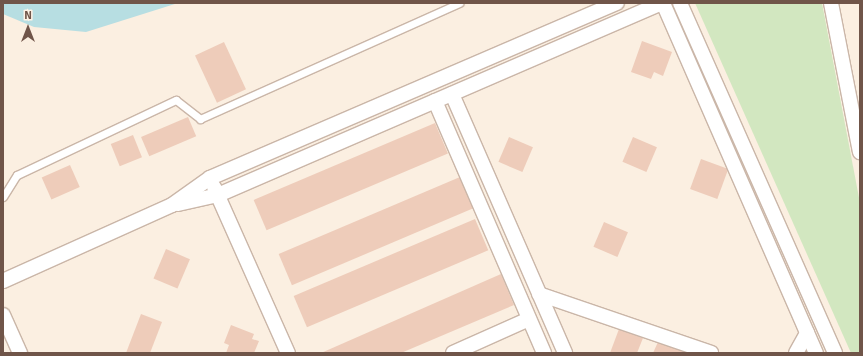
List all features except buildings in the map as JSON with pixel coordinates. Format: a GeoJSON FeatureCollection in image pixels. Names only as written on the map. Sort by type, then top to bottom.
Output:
{"type":"FeatureCollection","features":[{"type":"Feature","properties":{"kind":"street"},"geometry":{"type":"LineString","coordinates":[[3,281],[172,205],[210,178],[616,3]]}},
{"type":"Feature","properties":{"kind":"street"},"geometry":{"type":"LineString","coordinates":[[172,205],[218,195],[663,3],[816,353]]}},
{"type":"Feature","properties":{"kind":"street"},"geometry":{"type":"LineString","coordinates":[[680,3],[835,353]]}},
{"type":"Feature","properties":{"kind":"street"},"geometry":{"type":"LineString","coordinates":[[831,3],[860,152]]}},
{"type":"Feature","properties":{"kind":"street"},"geometry":{"type":"LineString","coordinates":[[480,62],[488,78]]}},
{"type":"Feature","properties":{"kind":"street"},"geometry":{"type":"LineString","coordinates":[[452,94],[565,353]]}},
{"type":"Feature","properties":{"kind":"street"},"geometry":{"type":"LineString","coordinates":[[393,99],[401,116]]}},
{"type":"Feature","properties":{"kind":"street"},"geometry":{"type":"LineString","coordinates":[[435,101],[544,353]]}},
{"type":"Feature","properties":{"kind":"street"},"geometry":{"type":"LineString","coordinates":[[250,161],[258,178]]}},
{"type":"Feature","properties":{"kind":"street"},"geometry":{"type":"LineString","coordinates":[[210,178],[288,353]]}},
{"type":"Feature","properties":{"kind":"street"},"geometry":{"type":"LineString","coordinates":[[745,191],[760,185]]}},
{"type":"Feature","properties":{"kind":"street"},"geometry":{"type":"LineString","coordinates":[[515,285],[532,278]]}},
{"type":"Feature","properties":{"kind":"street"},"geometry":{"type":"LineString","coordinates":[[539,294],[711,353]]}},
{"type":"Feature","properties":{"kind":"street"},"geometry":{"type":"LineString","coordinates":[[793,302],[809,295]]}},
{"type":"Feature","properties":{"kind":"street"},"geometry":{"type":"LineString","coordinates":[[3,315],[20,353]]}},
{"type":"Feature","properties":{"kind":"street"},"geometry":{"type":"LineString","coordinates":[[453,353],[529,319]]}},
{"type":"Feature","properties":{"kind":"street"},"geometry":{"type":"LineString","coordinates":[[796,353],[807,333]]}},
{"type":"Feature","properties":{"kind":"lane"},"geometry":{"type":"LineString","coordinates":[[3,197],[17,174],[176,100],[200,119],[459,3]]}},
{"type":"Feature","properties":{"kind":"green space"},"geometry":{"type":"Polygon","coordinates":[[[695,3],[822,3],[860,203],[860,353],[851,353],[695,3]]]}},
{"type":"Feature","properties":{"kind":"water"},"geometry":{"type":"Polygon","coordinates":[[[3,3],[178,3],[86,32],[34,27],[3,14],[3,3]]]}}]}
